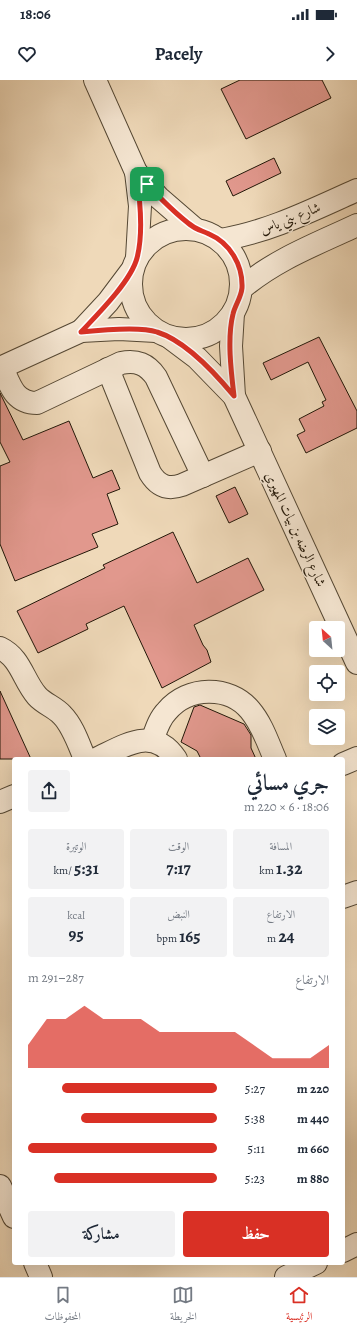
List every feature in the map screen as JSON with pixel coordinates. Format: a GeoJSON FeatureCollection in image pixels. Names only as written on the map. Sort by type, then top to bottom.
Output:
{"type":"FeatureCollection","features":[{"type":"Feature","properties":{"kind":"street"},"geometry":{"type":"LineString","coordinates":[[95,80],[136,172],[140,212],[134,264],[130,284],[132,298],[141,317],[163,334]]}},
{"type":"Feature","properties":{"kind":"street"},"geometry":{"type":"LineString","coordinates":[[136,172],[158,196],[195,229]]}},
{"type":"Feature","properties":{"kind":"street","name":"شارع بني ياس"},"geometry":{"type":"LineString","coordinates":[[220,240],[238,237],[274,227],[357,190]]}},
{"type":"Feature","properties":{"kind":"street"},"geometry":{"type":"LineString","coordinates":[[242,288],[256,276],[288,257],[357,225]]}},
{"type":"Feature","properties":{"kind":"street"},"geometry":{"type":"LineString","coordinates":[[81,332],[108,302],[145,246],[168,231],[195,229],[208,233],[220,240],[230,249],[237,261],[241,274],[242,288],[239,301],[233,313],[224,324],[212,333],[198,338],[184,339],[163,334],[119,329],[81,332],[1,368],[17,396],[22,401],[36,403],[108,369],[129,362],[145,365],[151,370],[203,476]]}},
{"type":"Feature","properties":{"kind":"street","name":"شارع الرضه بن بيات المهيري"},"geometry":{"type":"LineString","coordinates":[[233,313],[231,346],[234,396]]}},
{"type":"Feature","properties":{"kind":"street","name":"شارع الرضه بن بيات المهيري"},"geometry":{"type":"LineString","coordinates":[[163,334],[197,358],[234,396],[357,663]]}},
{"type":"Feature","properties":{"kind":"street"},"geometry":{"type":"LineString","coordinates":[[108,369],[154,478],[164,486],[170,488],[182,485],[260,451]]}},
{"type":"Feature","properties":{"kind":"street"},"geometry":{"type":"LineString","coordinates":[[0,648],[17,661],[31,689],[37,697],[62,715],[68,722],[84,757]]}},
{"type":"Feature","properties":{"kind":"street"},"geometry":{"type":"LineString","coordinates":[[152,741],[160,720],[175,703],[195,693],[207,691],[219,692],[241,701],[250,710],[257,719],[274,757]]}},
{"type":"Feature","properties":{"kind":"street"},"geometry":{"type":"LineString","coordinates":[[100,757],[132,742],[142,740],[152,741],[166,747],[174,757]]}},
{"type":"Feature","properties":{"kind":"street"},"geometry":{"type":"LineString","coordinates":[[345,763],[357,758]]}},
{"type":"Feature","properties":{"kind":"street"},"geometry":{"type":"LineString","coordinates":[[0,802],[12,797]]}},
{"type":"Feature","properties":{"kind":"street"},"geometry":{"type":"LineString","coordinates":[[345,896],[357,892]]}},
{"type":"Feature","properties":{"kind":"street"},"geometry":{"type":"LineString","coordinates":[[0,1186],[12,1213]]}},
{"type":"Feature","properties":{"kind":"street"},"geometry":{"type":"LineString","coordinates":[[345,1250],[357,1244]]}},
{"type":"Feature","properties":{"kind":"street"},"geometry":{"type":"LineString","coordinates":[[36,1265],[41,1277]]}},
{"type":"Feature","properties":{"kind":"street"},"geometry":{"type":"LineString","coordinates":[[286,1277],[312,1265]]}},
{"type":"Feature","properties":{"kind":"building"},"geometry":{"type":"Polygon","coordinates":[[[240,80],[322,80],[331,98],[246,139],[221,89],[240,80]]]}},
{"type":"Feature","properties":{"kind":"building"},"geometry":{"type":"Polygon","coordinates":[[[274,158],[281,173],[233,196],[226,181],[274,158]]]}},
{"type":"Feature","properties":{"kind":"building"},"geometry":{"type":"Polygon","coordinates":[[[319,337],[357,411],[357,428],[306,453],[297,435],[305,431],[299,419],[324,406],[322,402],[326,400],[308,362],[271,380],[263,363],[319,337]]]}},
{"type":"Feature","properties":{"kind":"building"},"geometry":{"type":"Polygon","coordinates":[[[0,393],[23,440],[69,421],[93,478],[112,470],[120,489],[107,494],[118,524],[92,534],[98,547],[15,581],[0,544],[0,466],[10,462],[0,442],[0,393]]]}},
{"type":"Feature","properties":{"kind":"building"},"geometry":{"type":"Polygon","coordinates":[[[235,487],[248,514],[229,523],[216,496],[235,487]]]}},
{"type":"Feature","properties":{"kind":"building"},"geometry":{"type":"Polygon","coordinates":[[[173,532],[197,583],[248,558],[264,590],[194,625],[203,645],[207,650],[211,662],[162,688],[124,606],[86,624],[88,629],[38,653],[17,611],[105,568],[103,565],[173,532]]]}},
{"type":"Feature","properties":{"kind":"building"},"geometry":{"type":"Polygon","coordinates":[[[0,691],[30,757],[0,759],[0,691]]]}},
{"type":"Feature","properties":{"kind":"building"},"geometry":{"type":"Polygon","coordinates":[[[200,705],[244,724],[251,735],[251,748],[255,757],[200,757],[197,751],[181,742],[194,707],[200,705]]]}},
{"type":"Feature","properties":{"kind":"route"},"geometry":{"type":"LineString","coordinates":[[136,172],[147,184],[170,208],[195,229],[208,233],[220,240],[230,249],[237,261],[241,274],[242,288],[239,301],[233,313],[231,363],[234,396],[210,370],[184,347],[169,337],[156,331],[119,329],[81,332],[108,302],[132,270],[137,258],[140,223],[140,206],[136,172]]}}]}
